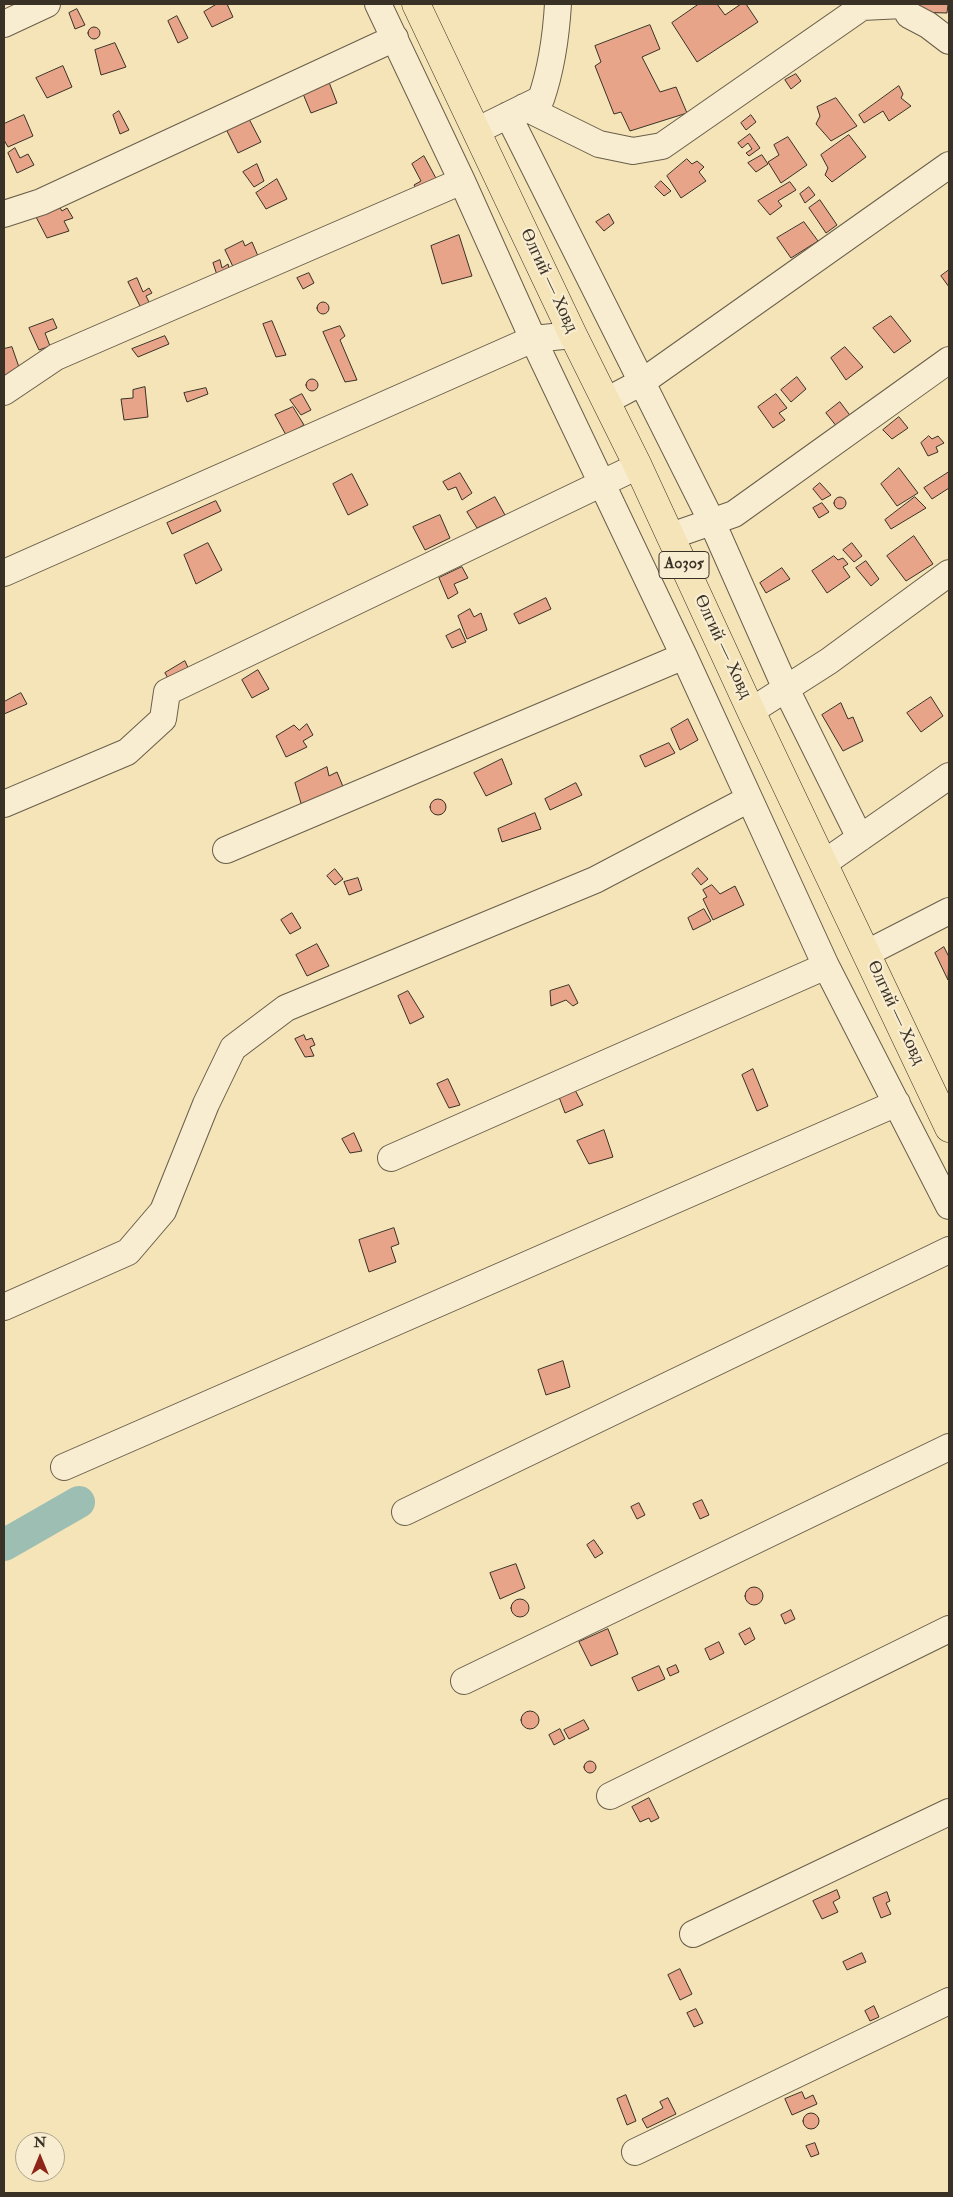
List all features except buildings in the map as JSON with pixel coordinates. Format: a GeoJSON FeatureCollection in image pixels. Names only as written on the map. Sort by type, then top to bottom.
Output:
{"type":"FeatureCollection","features":[{"type":"Feature","properties":{"kind":"highway","name":"Өлгий — Ховд"},"geometry":{"type":"LineString","coordinates":[[416,4],[573,335],[638,466],[751,711],[867,953],[942,1094],[949,1128]]}},
{"type":"Feature","properties":{"kind":"street"},"geometry":{"type":"LineString","coordinates":[[4,24],[47,4]]}},
{"type":"Feature","properties":{"kind":"street"},"geometry":{"type":"LineString","coordinates":[[378,4],[462,181],[533,339],[684,656],[826,966],[949,1206]]}},
{"type":"Feature","properties":{"kind":"street"},"geometry":{"type":"LineString","coordinates":[[476,131],[541,99],[550,72],[556,40],[558,4]]}},
{"type":"Feature","properties":{"kind":"street"},"geometry":{"type":"LineString","coordinates":[[516,111],[599,144],[633,151],[662,146],[862,7],[903,4],[909,15],[928,25],[949,41]]}},
{"type":"Feature","properties":{"kind":"street"},"geometry":{"type":"LineString","coordinates":[[4,214],[40,202],[395,38]]}},
{"type":"Feature","properties":{"kind":"street"},"geometry":{"type":"LineString","coordinates":[[516,111],[642,382],[712,522],[786,689],[860,838]]}},
{"type":"Feature","properties":{"kind":"street"},"geometry":{"type":"LineString","coordinates":[[606,401],[642,382],[949,164]]}},
{"type":"Feature","properties":{"kind":"street"},"geometry":{"type":"LineString","coordinates":[[4,392],[56,357],[462,181]]}},
{"type":"Feature","properties":{"kind":"street"},"geometry":{"type":"LineString","coordinates":[[4,573],[533,339],[573,335]]}},
{"type":"Feature","properties":{"kind":"street"},"geometry":{"type":"LineString","coordinates":[[671,536],[734,514],[949,360]]}},
{"type":"Feature","properties":{"kind":"street"},"geometry":{"type":"LineString","coordinates":[[4,804],[127,752],[164,718],[167,692],[602,485],[638,466]]}},
{"type":"Feature","properties":{"kind":"street"},"geometry":{"type":"LineString","coordinates":[[751,711],[829,661],[949,573]]}},
{"type":"Feature","properties":{"kind":"street"},"geometry":{"type":"LineString","coordinates":[[226,850],[684,656]]}},
{"type":"Feature","properties":{"kind":"street"},"geometry":{"type":"LineString","coordinates":[[824,863],[949,776]]}},
{"type":"Feature","properties":{"kind":"street"},"geometry":{"type":"LineString","coordinates":[[4,1307],[128,1252],[164,1211],[206,1104],[233,1048],[286,1008],[595,880],[749,799]]}},
{"type":"Feature","properties":{"kind":"street"},"geometry":{"type":"LineString","coordinates":[[867,953],[949,911]]}},
{"type":"Feature","properties":{"kind":"street"},"geometry":{"type":"LineString","coordinates":[[391,1158],[826,966]]}},
{"type":"Feature","properties":{"kind":"street"},"geometry":{"type":"LineString","coordinates":[[64,1467],[896,1103]]}},
{"type":"Feature","properties":{"kind":"street"},"geometry":{"type":"LineString","coordinates":[[404,1512],[949,1250]]}},
{"type":"Feature","properties":{"kind":"street"},"geometry":{"type":"LineString","coordinates":[[464,1681],[949,1447]]}},
{"type":"Feature","properties":{"kind":"street"},"geometry":{"type":"LineString","coordinates":[[610,1796],[949,1629]]}},
{"type":"Feature","properties":{"kind":"street"},"geometry":{"type":"LineString","coordinates":[[693,1934],[949,1812]]}},
{"type":"Feature","properties":{"kind":"street"},"geometry":{"type":"LineString","coordinates":[[635,2152],[949,2001]]}},
{"type":"Feature","properties":{"kind":"waterway"},"geometry":{"type":"LineString","coordinates":[[4,1545],[79,1502]]}}]}
